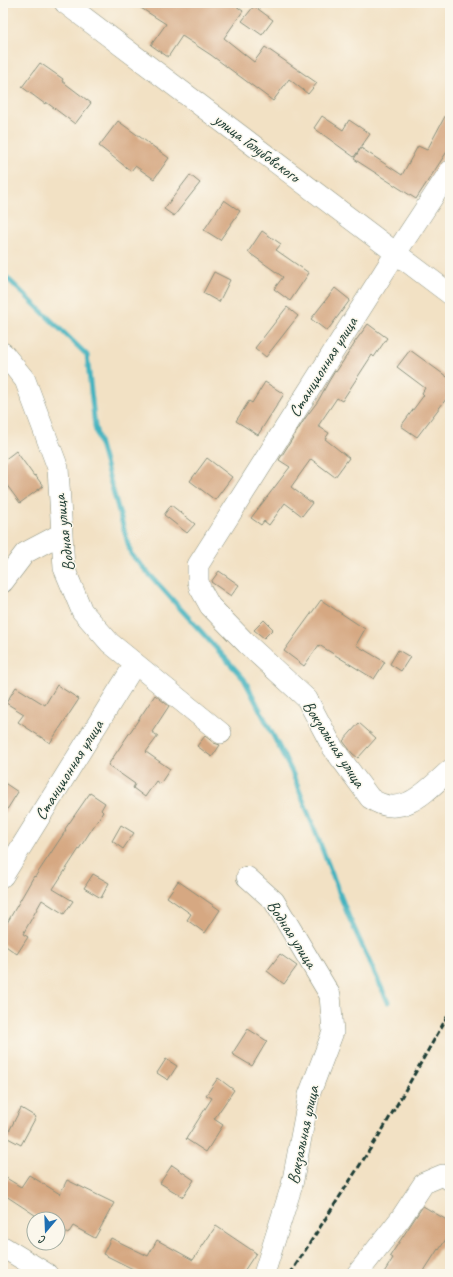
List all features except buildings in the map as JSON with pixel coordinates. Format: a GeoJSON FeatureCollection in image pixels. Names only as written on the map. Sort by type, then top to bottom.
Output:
{"type":"FeatureCollection","features":[{"type":"Feature","properties":{"kind":"street","name":"улица Голубовского"},"geometry":{"type":"LineString","coordinates":[[65,3],[450,294]]}},
{"type":"Feature","properties":{"kind":"street","name":"Станционная улица"},"geometry":{"type":"LineString","coordinates":[[198,565],[396,253],[450,171]]}},
{"type":"Feature","properties":{"kind":"street","name":"Водная улица"},"geometry":{"type":"LineString","coordinates":[[3,353],[25,380],[58,468],[64,568],[82,611],[110,643],[221,733]]}},
{"type":"Feature","properties":{"kind":"street"},"geometry":{"type":"LineString","coordinates":[[3,582],[25,554],[61,534]]}},
{"type":"Feature","properties":{"kind":"street","name":"Вокзальная улица"},"geometry":{"type":"LineString","coordinates":[[198,565],[198,582],[210,606],[247,644],[307,699],[333,748],[370,798],[376,802],[394,807],[407,804],[415,800],[450,770]]}},
{"type":"Feature","properties":{"kind":"street","name":"Станционная улица"},"geometry":{"type":"LineString","coordinates":[[3,876],[135,664]]}},
{"type":"Feature","properties":{"kind":"street","name":"Водная улица"},"geometry":{"type":"LineString","coordinates":[[247,876],[274,901],[330,995]]}},
{"type":"Feature","properties":{"kind":"street","name":"Вокзальная улица"},"geometry":{"type":"LineString","coordinates":[[264,1274],[292,1185],[309,1095],[333,1032],[330,995]]}},
{"type":"Feature","properties":{"kind":"street"},"geometry":{"type":"LineString","coordinates":[[357,1274],[401,1218],[424,1183],[446,1178]]}},
{"type":"Feature","properties":{"kind":"street"},"geometry":{"type":"LineString","coordinates":[[3,1247],[47,1274]]}},
{"type":"Feature","properties":{"kind":"waterway"},"geometry":{"type":"LineString","coordinates":[[3,274],[87,355],[95,427],[131,554],[244,679],[292,772],[348,915],[388,1002]]}},
{"type":"Feature","properties":{"kind":"railway"},"geometry":{"type":"LineString","coordinates":[[290,1274],[383,1129],[450,1012]]}}]}
